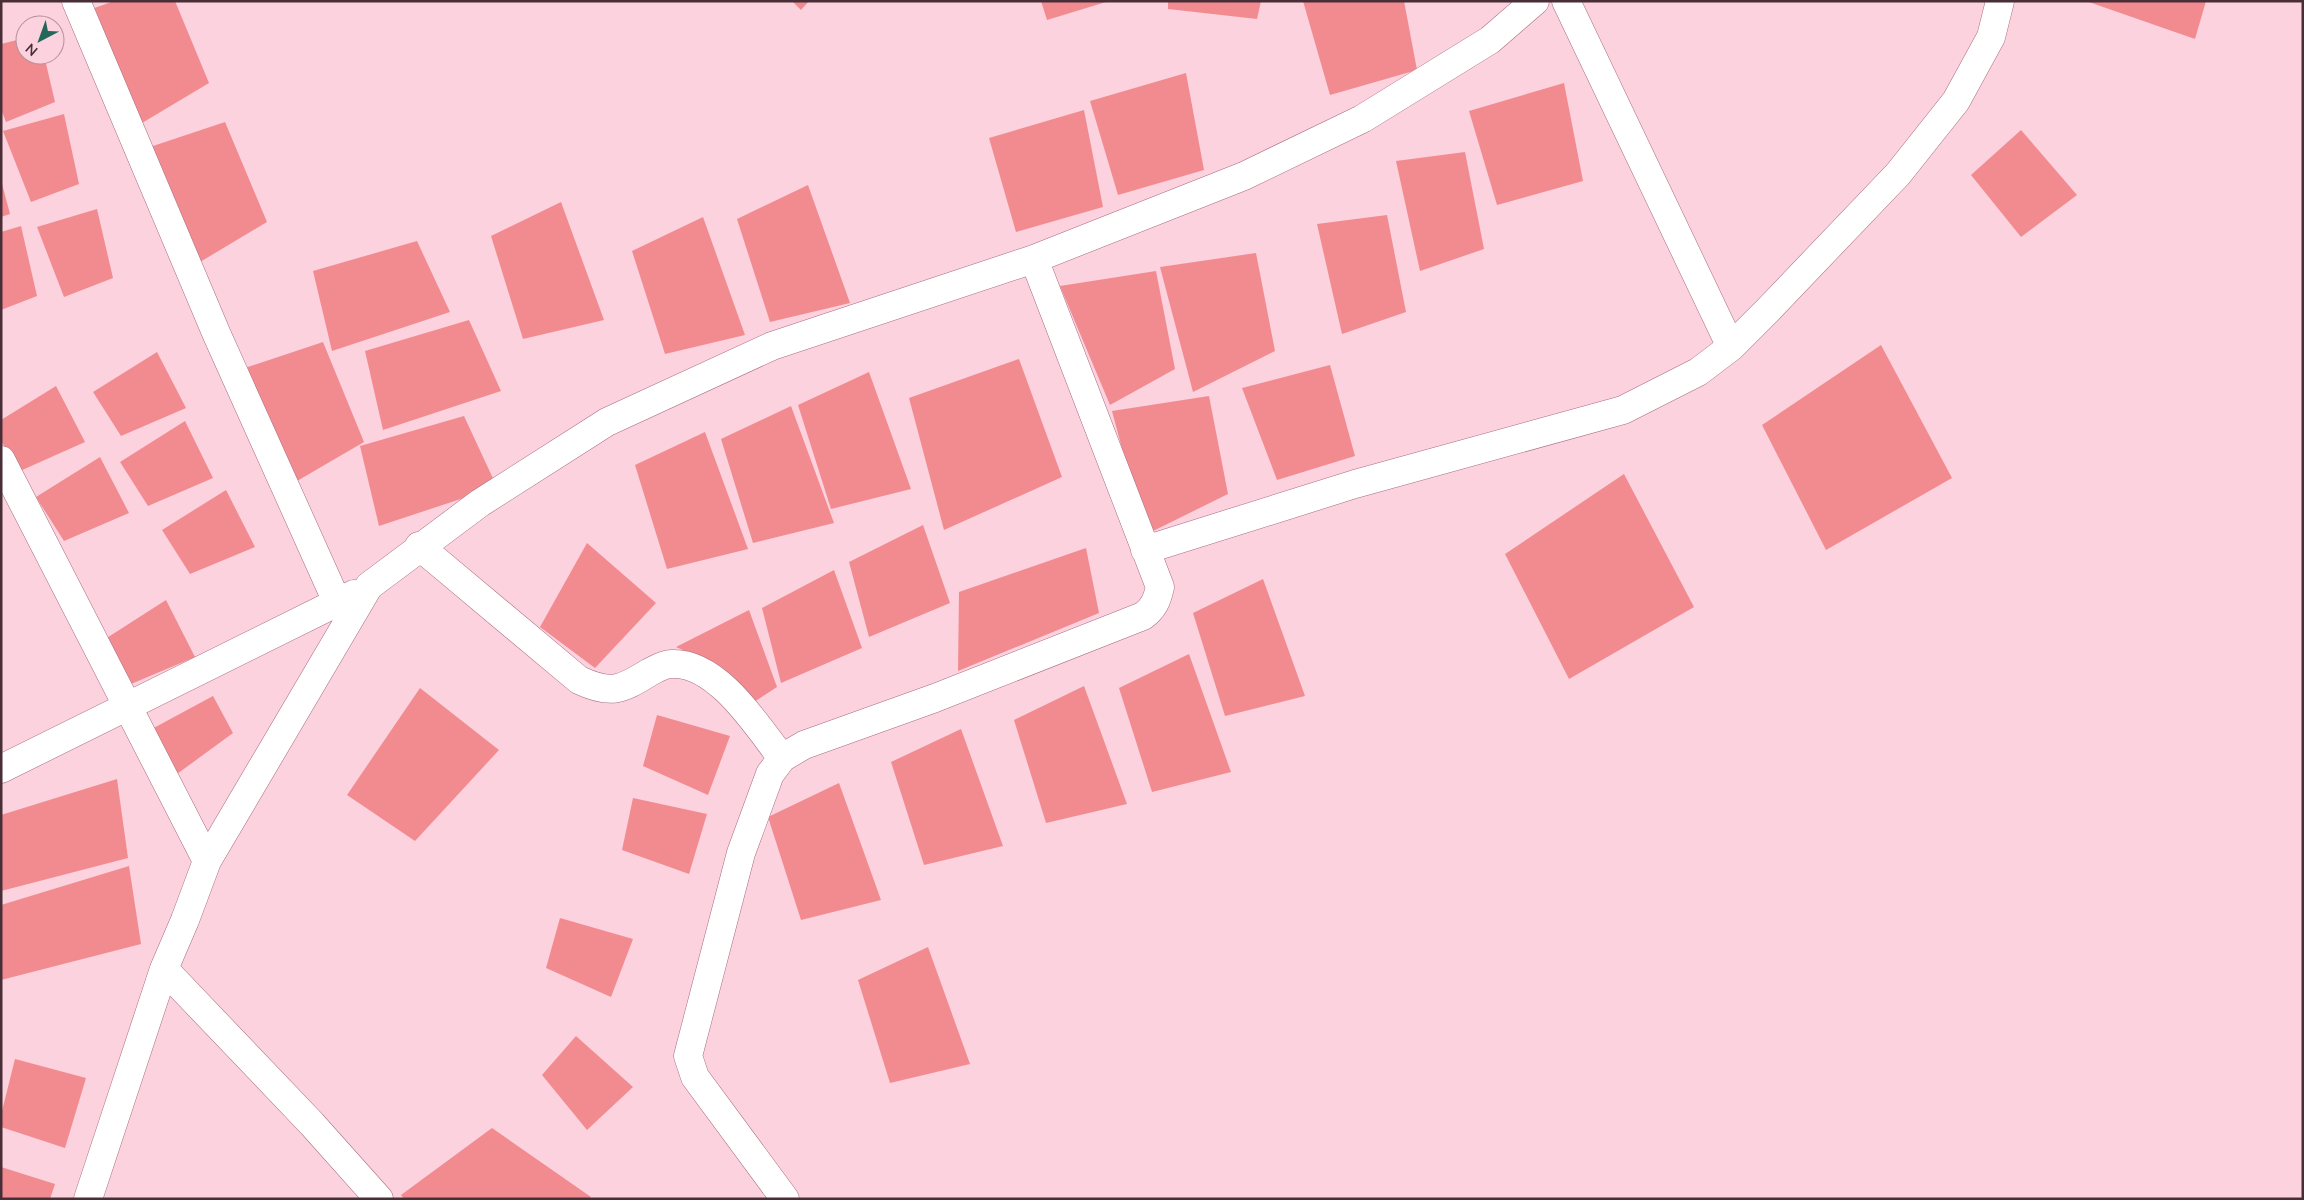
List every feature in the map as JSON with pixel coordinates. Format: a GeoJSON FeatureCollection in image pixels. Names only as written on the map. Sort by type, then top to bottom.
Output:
{"type":"FeatureCollection","features":[{"type":"Feature","properties":{"kind":"street"},"geometry":{"type":"LineString","coordinates":[[76,1],[217,335],[337,602]]}},
{"type":"Feature","properties":{"kind":"street"},"geometry":{"type":"LineString","coordinates":[[1,768],[369,586],[419,546],[480,503],[608,422],[772,346],[1034,258],[1244,176],[1362,118],[1490,40],[1535,1]]}},
{"type":"Feature","properties":{"kind":"street"},"geometry":{"type":"LineString","coordinates":[[1566,1],[1730,347]]}},
{"type":"Feature","properties":{"kind":"street"},"geometry":{"type":"LineString","coordinates":[[1145,550],[1355,484],[1623,410],[1698,372],[1730,347],[1898,174],[1956,101],[1991,37],[2000,1]]}},
{"type":"Feature","properties":{"kind":"street"},"geometry":{"type":"LineString","coordinates":[[785,1199],[694,1077],[688,1056],[741,853],[770,774],[782,758],[804,745],[935,698],[1143,616],[1152,610],[1160,588],[1034,258]]}},
{"type":"Feature","properties":{"kind":"street"},"geometry":{"type":"LineString","coordinates":[[1,460],[207,861]]}},
{"type":"Feature","properties":{"kind":"street"},"geometry":{"type":"LineString","coordinates":[[419,546],[579,680],[598,689],[615,690],[670,664],[686,665],[701,671],[717,681],[782,758]]}},
{"type":"Feature","properties":{"kind":"street"},"geometry":{"type":"LineString","coordinates":[[88,1199],[164,970],[207,861],[369,586]]}},
{"type":"Feature","properties":{"kind":"street"},"geometry":{"type":"LineString","coordinates":[[164,970],[312,1124],[379,1199]]}},
{"type":"Feature","properties":{"kind":"building"},"geometry":{"type":"Polygon","coordinates":[[[114,1],[175,1],[209,83],[142,123],[89,10],[114,1]]]}},
{"type":"Feature","properties":{"kind":"building"},"geometry":{"type":"Polygon","coordinates":[[[792,1],[809,1],[801,10],[792,1]]]}},
{"type":"Feature","properties":{"kind":"building"},"geometry":{"type":"Polygon","coordinates":[[[1041,1],[1106,1],[1106,2],[1047,20],[1041,1]]]}},
{"type":"Feature","properties":{"kind":"building"},"geometry":{"type":"Polygon","coordinates":[[[1168,1],[1261,1],[1257,19],[1168,9],[1168,1]]]}},
{"type":"Feature","properties":{"kind":"building"},"geometry":{"type":"Polygon","coordinates":[[[1303,1],[1404,1],[1417,70],[1330,95],[1303,1]]]}},
{"type":"Feature","properties":{"kind":"building"},"geometry":{"type":"Polygon","coordinates":[[[2086,1],[2206,1],[2195,39],[2086,1]]]}},
{"type":"Feature","properties":{"kind":"building"},"geometry":{"type":"Polygon","coordinates":[[[15,40],[15,65],[46,65],[55,102],[6,122],[1,109],[1,44],[15,40]]]}},
{"type":"Feature","properties":{"kind":"building"},"geometry":{"type":"Polygon","coordinates":[[[1186,73],[1204,170],[1118,195],[1090,101],[1186,73]]]}},
{"type":"Feature","properties":{"kind":"building"},"geometry":{"type":"Polygon","coordinates":[[[1564,83],[1583,181],[1497,205],[1469,111],[1564,83]]]}},
{"type":"Feature","properties":{"kind":"building"},"geometry":{"type":"Polygon","coordinates":[[[1084,110],[1103,207],[1016,232],[989,138],[1084,110]]]}},
{"type":"Feature","properties":{"kind":"building"},"geometry":{"type":"Polygon","coordinates":[[[64,114],[79,184],[31,202],[3,131],[64,114]]]}},
{"type":"Feature","properties":{"kind":"building"},"geometry":{"type":"Polygon","coordinates":[[[225,122],[267,222],[200,262],[147,148],[225,122]]]}},
{"type":"Feature","properties":{"kind":"building"},"geometry":{"type":"Polygon","coordinates":[[[2021,130],[2077,195],[2021,237],[1971,175],[2021,130]]]}},
{"type":"Feature","properties":{"kind":"building"},"geometry":{"type":"Polygon","coordinates":[[[1465,152],[1484,249],[1420,271],[1396,161],[1465,152]]]}},
{"type":"Feature","properties":{"kind":"building"},"geometry":{"type":"Polygon","coordinates":[[[1,180],[10,214],[1,217],[1,180]]]}},
{"type":"Feature","properties":{"kind":"building"},"geometry":{"type":"Polygon","coordinates":[[[808,185],[850,303],[770,322],[737,219],[808,185]]]}},
{"type":"Feature","properties":{"kind":"building"},"geometry":{"type":"Polygon","coordinates":[[[561,202],[604,320],[523,339],[491,236],[561,202]]]}},
{"type":"Feature","properties":{"kind":"building"},"geometry":{"type":"Polygon","coordinates":[[[97,209],[113,278],[64,297],[37,227],[97,209]]]}},
{"type":"Feature","properties":{"kind":"building"},"geometry":{"type":"Polygon","coordinates":[[[1387,215],[1406,312],[1342,334],[1317,224],[1387,215]]]}},
{"type":"Feature","properties":{"kind":"building"},"geometry":{"type":"Polygon","coordinates":[[[703,217],[745,335],[665,354],[632,251],[703,217]]]}},
{"type":"Feature","properties":{"kind":"building"},"geometry":{"type":"Polygon","coordinates":[[[21,226],[37,296],[1,310],[1,232],[21,226]]]}},
{"type":"Feature","properties":{"kind":"building"},"geometry":{"type":"Polygon","coordinates":[[[417,241],[450,312],[332,351],[313,271],[417,241]]]}},
{"type":"Feature","properties":{"kind":"building"},"geometry":{"type":"Polygon","coordinates":[[[1256,253],[1275,351],[1193,392],[1160,267],[1256,253]]]}},
{"type":"Feature","properties":{"kind":"building"},"geometry":{"type":"Polygon","coordinates":[[[1156,271],[1175,369],[1110,405],[1060,286],[1156,271]]]}},
{"type":"Feature","properties":{"kind":"building"},"geometry":{"type":"Polygon","coordinates":[[[469,320],[501,391],[383,430],[365,351],[469,320]]]}},
{"type":"Feature","properties":{"kind":"building"},"geometry":{"type":"Polygon","coordinates":[[[323,342],[364,442],[297,481],[245,368],[323,342]]]}},
{"type":"Feature","properties":{"kind":"building"},"geometry":{"type":"Polygon","coordinates":[[[1881,345],[1952,478],[1826,550],[1762,425],[1881,345]]]}},
{"type":"Feature","properties":{"kind":"building"},"geometry":{"type":"Polygon","coordinates":[[[157,352],[186,408],[121,436],[93,392],[157,352]]]}},
{"type":"Feature","properties":{"kind":"building"},"geometry":{"type":"Polygon","coordinates":[[[1019,359],[1062,477],[944,530],[909,398],[1019,359]]]}},
{"type":"Feature","properties":{"kind":"building"},"geometry":{"type":"Polygon","coordinates":[[[1330,365],[1355,456],[1277,480],[1242,388],[1330,365]]]}},
{"type":"Feature","properties":{"kind":"building"},"geometry":{"type":"Polygon","coordinates":[[[869,372],[911,489],[831,509],[798,405],[869,372]]]}},
{"type":"Feature","properties":{"kind":"building"},"geometry":{"type":"Polygon","coordinates":[[[56,386],[85,442],[20,471],[1,441],[1,420],[56,386]]]}},
{"type":"Feature","properties":{"kind":"building"},"geometry":{"type":"Polygon","coordinates":[[[1209,396],[1228,494],[1145,535],[1112,411],[1209,396]]]}},
{"type":"Feature","properties":{"kind":"building"},"geometry":{"type":"Polygon","coordinates":[[[791,406],[834,523],[753,543],[721,439],[791,406]]]}},
{"type":"Feature","properties":{"kind":"building"},"geometry":{"type":"Polygon","coordinates":[[[464,416],[497,487],[379,526],[360,446],[464,416]]]}},
{"type":"Feature","properties":{"kind":"building"},"geometry":{"type":"Polygon","coordinates":[[[185,421],[213,478],[148,506],[120,462],[185,421]]]}},
{"type":"Feature","properties":{"kind":"building"},"geometry":{"type":"Polygon","coordinates":[[[705,432],[748,549],[667,569],[635,465],[705,432]]]}},
{"type":"Feature","properties":{"kind":"building"},"geometry":{"type":"Polygon","coordinates":[[[100,457],[129,513],[64,541],[36,497],[100,457]]]}},
{"type":"Feature","properties":{"kind":"building"},"geometry":{"type":"Polygon","coordinates":[[[1624,474],[1694,607],[1569,679],[1505,554],[1624,474]]]}},
{"type":"Feature","properties":{"kind":"building"},"geometry":{"type":"Polygon","coordinates":[[[226,490],[255,547],[190,574],[162,530],[226,490]]]}},
{"type":"Feature","properties":{"kind":"building"},"geometry":{"type":"Polygon","coordinates":[[[923,525],[950,603],[869,637],[849,562],[923,525]]]}},
{"type":"Feature","properties":{"kind":"building"},"geometry":{"type":"Polygon","coordinates":[[[587,543],[656,603],[595,668],[540,627],[587,543]]]}},
{"type":"Feature","properties":{"kind":"building"},"geometry":{"type":"Polygon","coordinates":[[[1086,548],[1099,613],[958,671],[959,592],[1086,548]]]}},
{"type":"Feature","properties":{"kind":"building"},"geometry":{"type":"Polygon","coordinates":[[[834,570],[862,648],[781,683],[762,608],[834,570]]]}},
{"type":"Feature","properties":{"kind":"building"},"geometry":{"type":"Polygon","coordinates":[[[1263,579],[1305,696],[1225,716],[1193,613],[1263,579]]]}},
{"type":"Feature","properties":{"kind":"building"},"geometry":{"type":"Polygon","coordinates":[[[166,600],[195,657],[131,684],[102,641],[166,600]]]}},
{"type":"Feature","properties":{"kind":"building"},"geometry":{"type":"Polygon","coordinates":[[[749,610],[777,687],[751,704],[717,666],[676,647],[749,610]]]}},
{"type":"Feature","properties":{"kind":"building"},"geometry":{"type":"Polygon","coordinates":[[[1189,654],[1231,772],[1152,792],[1119,688],[1189,654]]]}},
{"type":"Feature","properties":{"kind":"building"},"geometry":{"type":"Polygon","coordinates":[[[1084,686],[1127,804],[1046,823],[1014,720],[1084,686]]]}},
{"type":"Feature","properties":{"kind":"building"},"geometry":{"type":"Polygon","coordinates":[[[420,688],[499,750],[415,841],[347,795],[420,688]]]}},
{"type":"Feature","properties":{"kind":"building"},"geometry":{"type":"Polygon","coordinates":[[[213,696],[233,733],[177,774],[150,730],[213,696]]]}},
{"type":"Feature","properties":{"kind":"building"},"geometry":{"type":"Polygon","coordinates":[[[657,715],[730,736],[708,795],[643,766],[657,715]]]}},
{"type":"Feature","properties":{"kind":"building"},"geometry":{"type":"Polygon","coordinates":[[[961,729],[1003,846],[924,865],[891,762],[961,729]]]}},
{"type":"Feature","properties":{"kind":"building"},"geometry":{"type":"Polygon","coordinates":[[[117,779],[128,858],[1,891],[1,815],[117,779]]]}},
{"type":"Feature","properties":{"kind":"building"},"geometry":{"type":"Polygon","coordinates":[[[839,783],[881,900],[801,920],[768,817],[839,783]]]}},
{"type":"Feature","properties":{"kind":"building"},"geometry":{"type":"Polygon","coordinates":[[[633,798],[707,814],[689,874],[622,850],[633,798]]]}},
{"type":"Feature","properties":{"kind":"building"},"geometry":{"type":"Polygon","coordinates":[[[129,866],[141,944],[1,980],[1,905],[129,866]]]}},
{"type":"Feature","properties":{"kind":"building"},"geometry":{"type":"Polygon","coordinates":[[[560,918],[633,939],[611,997],[546,968],[560,918]]]}},
{"type":"Feature","properties":{"kind":"building"},"geometry":{"type":"Polygon","coordinates":[[[928,947],[970,1064],[890,1083],[858,980],[928,947]]]}},
{"type":"Feature","properties":{"kind":"building"},"geometry":{"type":"Polygon","coordinates":[[[576,1036],[633,1087],[587,1130],[542,1075],[576,1036]]]}},
{"type":"Feature","properties":{"kind":"building"},"geometry":{"type":"Polygon","coordinates":[[[15,1059],[86,1078],[65,1148],[1,1127],[1,1115],[15,1059]]]}},
{"type":"Feature","properties":{"kind":"building"},"geometry":{"type":"Polygon","coordinates":[[[492,1128],[591,1197],[588,1199],[404,1199],[401,1195],[492,1128]]]}},
{"type":"Feature","properties":{"kind":"building"},"geometry":{"type":"Polygon","coordinates":[[[1,1167],[55,1184],[50,1199],[1,1199],[1,1167]]]}}]}
